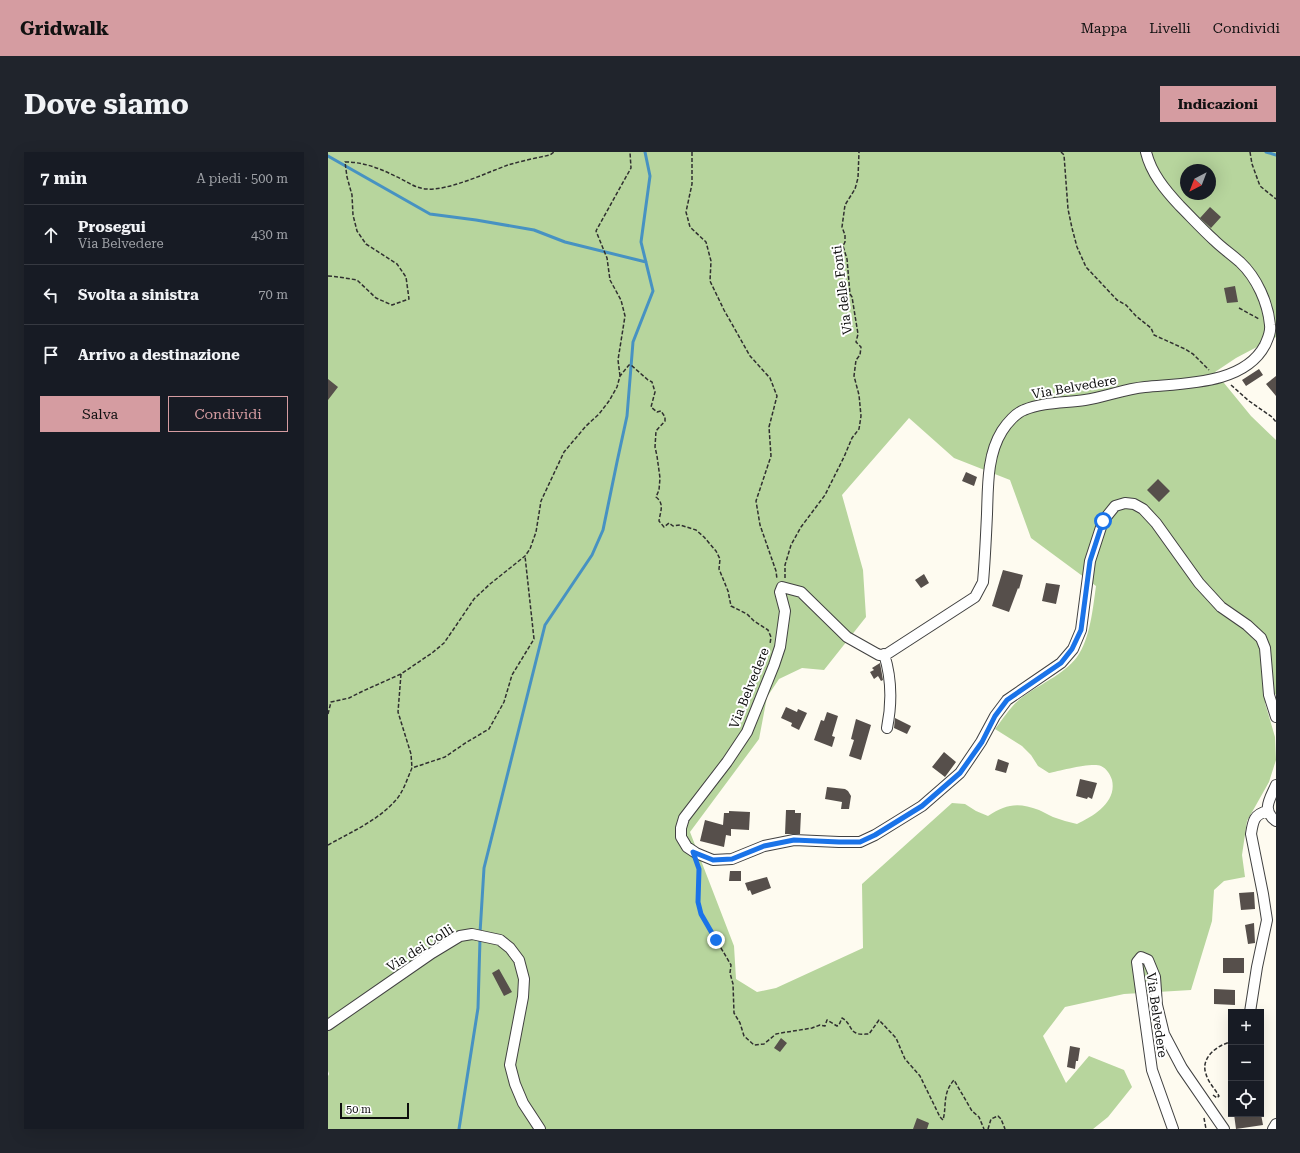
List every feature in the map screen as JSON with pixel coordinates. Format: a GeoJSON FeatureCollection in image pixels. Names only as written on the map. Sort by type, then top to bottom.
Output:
{"type":"FeatureCollection","features":[{"type":"Feature","properties":{"kind":"street","name":"Via Belvedere"},"geometry":{"type":"LineString","coordinates":[[884,654],[887,654],[951,614],[975,597],[980,590],[983,582],[990,466],[996,443],[1003,430],[1022,411],[1033,407],[1086,400],[1143,387],[1199,383],[1221,377],[1245,366],[1262,350],[1270,334],[1270,326],[1263,297],[1252,277],[1241,263],[1214,241],[1168,194],[1156,177],[1146,152]]}},
{"type":"Feature","properties":{"kind":"street"},"geometry":{"type":"LineString","coordinates":[[693,852],[713,860],[732,859],[764,846],[794,840],[860,842],[875,835],[922,806],[960,773],[982,742],[995,716],[1007,700],[1061,663],[1072,649],[1081,630],[1090,561],[1103,521],[1115,506],[1125,502],[1134,504],[1143,509],[1156,523],[1199,583],[1221,608],[1247,625],[1261,638],[1265,648],[1269,695],[1276,717]]}},
{"type":"Feature","properties":{"kind":"street"},"geometry":{"type":"LineString","coordinates":[[780,592],[782,587],[800,592],[847,637],[879,655],[884,654],[889,670],[891,707],[887,728]]}},
{"type":"Feature","properties":{"kind":"street","name":"Via Belvedere"},"geometry":{"type":"LineString","coordinates":[[693,852],[687,847],[682,837],[681,828],[684,818],[727,762],[747,732],[780,647],[785,611],[780,592]]}},
{"type":"Feature","properties":{"kind":"street"},"geometry":{"type":"LineString","coordinates":[[1276,785],[1268,804],[1268,811],[1276,822]]}},
{"type":"Feature","properties":{"kind":"street"},"geometry":{"type":"LineString","coordinates":[[1251,1009],[1266,920],[1263,894],[1251,834],[1252,826],[1256,817],[1260,813],[1268,811]]}},
{"type":"Feature","properties":{"kind":"street","name":"Via dei Colli"},"geometry":{"type":"LineString","coordinates":[[328,1025],[432,953],[460,936],[472,934],[500,940],[510,948],[519,960],[524,979],[523,997],[510,1065],[515,1084],[523,1103],[540,1129]]}},
{"type":"Feature","properties":{"kind":"street","name":"Via Belvedere"},"geometry":{"type":"LineString","coordinates":[[1173,1129],[1152,1070],[1136,962],[1141,957],[1148,960],[1155,977],[1157,1005],[1164,1034],[1182,1068],[1224,1129]]}},
{"type":"Feature","properties":{"kind":"street"},"geometry":{"type":"LineString","coordinates":[[1273,1129],[1276,1124]]}},
{"type":"Feature","properties":{"kind":"path"},"geometry":{"type":"LineString","coordinates":[[328,276],[357,280],[376,298],[392,304],[409,299],[406,277],[397,264],[366,244],[357,231],[353,215],[352,195],[345,162],[357,162],[371,166],[396,176],[410,184],[425,189],[432,189],[445,188],[510,164],[550,155],[554,152]]}},
{"type":"Feature","properties":{"kind":"path"},"geometry":{"type":"LineString","coordinates":[[328,714],[331,702],[349,698],[401,674],[432,653],[444,643],[474,599],[525,556],[530,549],[536,532],[541,501],[564,452],[586,426],[600,414],[617,387],[620,376],[618,360],[625,316],[621,300],[610,280],[607,258],[596,231],[631,168],[630,152]]}},
{"type":"Feature","properties":{"kind":"path"},"geometry":{"type":"LineString","coordinates":[[692,152],[692,184],[686,212],[690,226],[706,242],[712,261],[710,281],[724,310],[750,356],[770,378],[778,396],[769,427],[771,456],[756,501],[760,525],[776,571],[780,592]]}},
{"type":"Feature","properties":{"kind":"path","name":"Via delle Fonti"},"geometry":{"type":"LineString","coordinates":[[786,571],[784,566],[791,545],[801,527],[825,495],[852,438],[859,429],[861,416],[859,395],[854,376],[856,360],[860,355],[861,347],[856,342],[858,334],[852,297],[850,294],[847,258],[844,246],[845,234],[842,227],[845,205],[855,189],[858,178],[859,152]]}},
{"type":"Feature","properties":{"kind":"path"},"geometry":{"type":"LineString","coordinates":[[1061,152],[1064,155],[1068,209],[1076,247],[1086,267],[1117,300],[1126,305],[1136,316],[1151,328],[1154,335],[1193,354],[1210,371],[1221,377],[1249,401],[1272,417],[1276,422]]}},
{"type":"Feature","properties":{"kind":"path"},"geometry":{"type":"LineString","coordinates":[[1250,152],[1252,164],[1260,186],[1276,199]]}},
{"type":"Feature","properties":{"kind":"path"},"geometry":{"type":"LineString","coordinates":[[1239,308],[1270,326]]}},
{"type":"Feature","properties":{"kind":"path"},"geometry":{"type":"LineString","coordinates":[[620,376],[629,365],[631,365],[652,382],[654,392],[651,406],[657,412],[661,411],[665,417],[665,421],[656,431],[654,447],[660,471],[659,490],[656,497],[660,500],[662,506],[659,521],[664,527],[669,523],[673,526],[680,525],[696,530],[704,537],[720,559],[719,569],[728,591],[731,606],[747,614],[754,622],[768,630],[771,636],[771,653],[778,655]]}},
{"type":"Feature","properties":{"kind":"path"},"geometry":{"type":"LineString","coordinates":[[412,768],[445,757],[489,729],[504,702],[512,675],[534,639],[525,556]]}},
{"type":"Feature","properties":{"kind":"path"},"geometry":{"type":"LineString","coordinates":[[328,845],[373,821],[391,806],[396,800],[412,768],[411,754],[398,712],[401,674]]}},
{"type":"Feature","properties":{"kind":"path"},"geometry":{"type":"LineString","coordinates":[[693,852],[699,869],[698,902],[701,914],[731,964],[730,973],[733,984],[734,1013],[740,1023],[744,1036],[751,1043],[754,1045],[764,1044],[776,1034],[812,1028],[820,1025],[825,1026],[827,1020],[837,1026],[842,1018],[848,1021],[854,1032],[857,1034],[869,1034],[879,1020],[896,1038],[905,1059],[920,1076],[940,1117],[943,1120],[945,1112],[944,1101],[950,1085],[954,1080],[972,1111],[979,1117],[984,1129]]}},
{"type":"Feature","properties":{"kind":"path"},"geometry":{"type":"LineString","coordinates":[[1212,1095],[1216,1098],[1220,1096],[1206,1076],[1204,1070],[1205,1063],[1208,1056],[1215,1050],[1228,1044]]}},
{"type":"Feature","properties":{"kind":"path"},"geometry":{"type":"LineString","coordinates":[[988,1129],[992,1119],[998,1116],[1001,1119],[1005,1129]]}},
{"type":"Feature","properties":{"kind":"green space"},"geometry":{"type":"Polygon","coordinates":[[[328,152],[1276,152],[1276,337],[1236,358],[1215,372],[1251,416],[1276,440],[1276,694],[1265,703],[1275,737],[1276,760],[1269,782],[1247,821],[1242,855],[1245,877],[1224,881],[1214,890],[1212,921],[1191,990],[1124,994],[1065,1007],[1043,1036],[1066,1083],[1089,1056],[1124,1070],[1132,1087],[1108,1117],[1093,1129],[328,1129],[328,152]],[[909,418],[842,495],[863,570],[866,617],[824,670],[802,668],[779,679],[767,697],[759,739],[690,832],[734,946],[736,979],[757,992],[776,988],[863,948],[862,884],[952,803],[965,804],[988,816],[1007,807],[1018,805],[1032,807],[1056,818],[1077,824],[1090,817],[1103,807],[1111,795],[1113,788],[1112,780],[1108,772],[1101,766],[1090,765],[1049,773],[1038,766],[1031,755],[1022,746],[995,729],[1016,702],[1050,680],[1071,664],[1077,657],[1088,632],[1096,586],[1031,538],[1010,480],[954,458],[909,418]]]}},
{"type":"Feature","properties":{"kind":"building"},"geometry":{"type":"Polygon","coordinates":[[[1210,207],[1221,217],[1211,228],[1200,218],[1210,207]]]}},
{"type":"Feature","properties":{"kind":"building"},"geometry":{"type":"Polygon","coordinates":[[[1235,286],[1238,302],[1227,303],[1224,288],[1235,286]]]}},
{"type":"Feature","properties":{"kind":"building"},"geometry":{"type":"Polygon","coordinates":[[[1259,369],[1263,375],[1246,386],[1242,380],[1259,369]]]}},
{"type":"Feature","properties":{"kind":"building"},"geometry":{"type":"Polygon","coordinates":[[[1276,376],[1276,396],[1266,384],[1276,376]]]}},
{"type":"Feature","properties":{"kind":"building"},"geometry":{"type":"Polygon","coordinates":[[[328,379],[338,387],[328,400],[328,379]]]}},
{"type":"Feature","properties":{"kind":"building"},"geometry":{"type":"Polygon","coordinates":[[[966,472],[977,477],[974,486],[962,481],[966,472]]]}},
{"type":"Feature","properties":{"kind":"building"},"geometry":{"type":"Polygon","coordinates":[[[1158,479],[1170,491],[1159,502],[1147,490],[1158,479]]]}},
{"type":"Feature","properties":{"kind":"building"},"geometry":{"type":"Polygon","coordinates":[[[1003,570],[1023,575],[1019,589],[1018,588],[1009,612],[992,606],[1003,570]]]}},
{"type":"Feature","properties":{"kind":"building"},"geometry":{"type":"Polygon","coordinates":[[[924,574],[929,583],[921,588],[915,580],[924,574]]]}},
{"type":"Feature","properties":{"kind":"building"},"geometry":{"type":"Polygon","coordinates":[[[1046,583],[1060,585],[1056,604],[1042,601],[1046,583]]]}},
{"type":"Feature","properties":{"kind":"building"},"geometry":{"type":"Polygon","coordinates":[[[880,663],[883,680],[881,681],[878,676],[874,679],[870,672],[874,670],[872,668],[880,663]]]}},
{"type":"Feature","properties":{"kind":"building"},"geometry":{"type":"Polygon","coordinates":[[[786,707],[797,712],[798,709],[807,713],[799,730],[791,726],[792,723],[781,718],[786,707]]]}},
{"type":"Feature","properties":{"kind":"building"},"geometry":{"type":"Polygon","coordinates":[[[827,712],[838,716],[832,736],[835,737],[832,747],[814,740],[821,720],[824,721],[827,712]]]}},
{"type":"Feature","properties":{"kind":"building"},"geometry":{"type":"Polygon","coordinates":[[[895,718],[911,726],[907,734],[894,728],[895,718]]]}},
{"type":"Feature","properties":{"kind":"building"},"geometry":{"type":"Polygon","coordinates":[[[856,719],[871,725],[861,760],[849,756],[854,740],[851,739],[856,719]]]}},
{"type":"Feature","properties":{"kind":"building"},"geometry":{"type":"Polygon","coordinates":[[[944,752],[956,762],[945,777],[932,767],[944,752]]]}},
{"type":"Feature","properties":{"kind":"building"},"geometry":{"type":"Polygon","coordinates":[[[998,759],[1009,763],[1006,773],[995,770],[998,759]]]}},
{"type":"Feature","properties":{"kind":"building"},"geometry":{"type":"Polygon","coordinates":[[[1080,779],[1097,783],[1092,799],[1088,797],[1087,799],[1076,796],[1080,779]]]}},
{"type":"Feature","properties":{"kind":"building"},"geometry":{"type":"Polygon","coordinates":[[[827,787],[845,789],[848,791],[851,796],[849,809],[841,809],[842,802],[825,799],[827,787]]]}},
{"type":"Feature","properties":{"kind":"building"},"geometry":{"type":"Polygon","coordinates":[[[786,810],[795,810],[795,813],[801,813],[800,834],[785,834],[786,810]]]}},
{"type":"Feature","properties":{"kind":"building"},"geometry":{"type":"Polygon","coordinates":[[[729,811],[750,812],[749,830],[731,829],[731,836],[726,835],[724,847],[700,841],[705,820],[723,825],[724,813],[729,813],[729,811]]]}},
{"type":"Feature","properties":{"kind":"building"},"geometry":{"type":"Polygon","coordinates":[[[730,871],[741,871],[741,881],[729,881],[730,871]]]}},
{"type":"Feature","properties":{"kind":"building"},"geometry":{"type":"Polygon","coordinates":[[[767,877],[771,888],[752,895],[750,890],[748,891],[745,883],[767,877]]]}},
{"type":"Feature","properties":{"kind":"building"},"geometry":{"type":"Polygon","coordinates":[[[1254,892],[1255,909],[1241,910],[1239,893],[1254,892]]]}},
{"type":"Feature","properties":{"kind":"building"},"geometry":{"type":"Polygon","coordinates":[[[1254,923],[1255,943],[1248,944],[1245,925],[1254,923]]]}},
{"type":"Feature","properties":{"kind":"building"},"geometry":{"type":"Polygon","coordinates":[[[1223,958],[1244,958],[1244,973],[1223,973],[1223,958]]]}},
{"type":"Feature","properties":{"kind":"building"},"geometry":{"type":"Polygon","coordinates":[[[499,969],[512,992],[504,996],[492,973],[499,969]]]}},
{"type":"Feature","properties":{"kind":"building"},"geometry":{"type":"Polygon","coordinates":[[[1214,989],[1235,990],[1235,1005],[1214,1004],[1214,989]]]}},
{"type":"Feature","properties":{"kind":"building"},"geometry":{"type":"Polygon","coordinates":[[[781,1038],[787,1043],[780,1052],[774,1048],[781,1038]]]}},
{"type":"Feature","properties":{"kind":"building"},"geometry":{"type":"Polygon","coordinates":[[[1070,1046],[1080,1048],[1075,1069],[1067,1067],[1070,1046]]]}},
{"type":"Feature","properties":{"kind":"building"},"geometry":{"type":"Polygon","coordinates":[[[1234,1117],[1262,1117],[1263,1125],[1236,1129],[1234,1117]]]}},
{"type":"Feature","properties":{"kind":"building"},"geometry":{"type":"Polygon","coordinates":[[[917,1118],[929,1123],[927,1129],[913,1129],[917,1118]]]}},
{"type":"Feature","properties":{"kind":"waterway"},"geometry":{"type":"LineString","coordinates":[[480,933],[484,868],[545,625],[592,555],[603,530],[627,416],[633,342],[653,291],[641,242],[650,176],[645,152]]}},
{"type":"Feature","properties":{"kind":"waterway"},"geometry":{"type":"LineString","coordinates":[[1266,152],[1276,155]]}},
{"type":"Feature","properties":{"kind":"waterway"},"geometry":{"type":"LineString","coordinates":[[328,156],[430,214],[534,230],[565,242],[646,262]]}},
{"type":"Feature","properties":{"kind":"waterway"},"geometry":{"type":"LineString","coordinates":[[459,1129],[478,1008],[480,939]]}},
{"type":"Feature","properties":{"kind":"route"},"geometry":{"type":"LineString","coordinates":[[716,940],[701,914],[698,902],[699,869],[693,852],[713,860],[732,859],[764,846],[794,840],[860,842],[875,835],[922,806],[960,773],[982,742],[995,716],[1007,700],[1061,663],[1072,649],[1081,630],[1090,561],[1103,521]]}}]}
